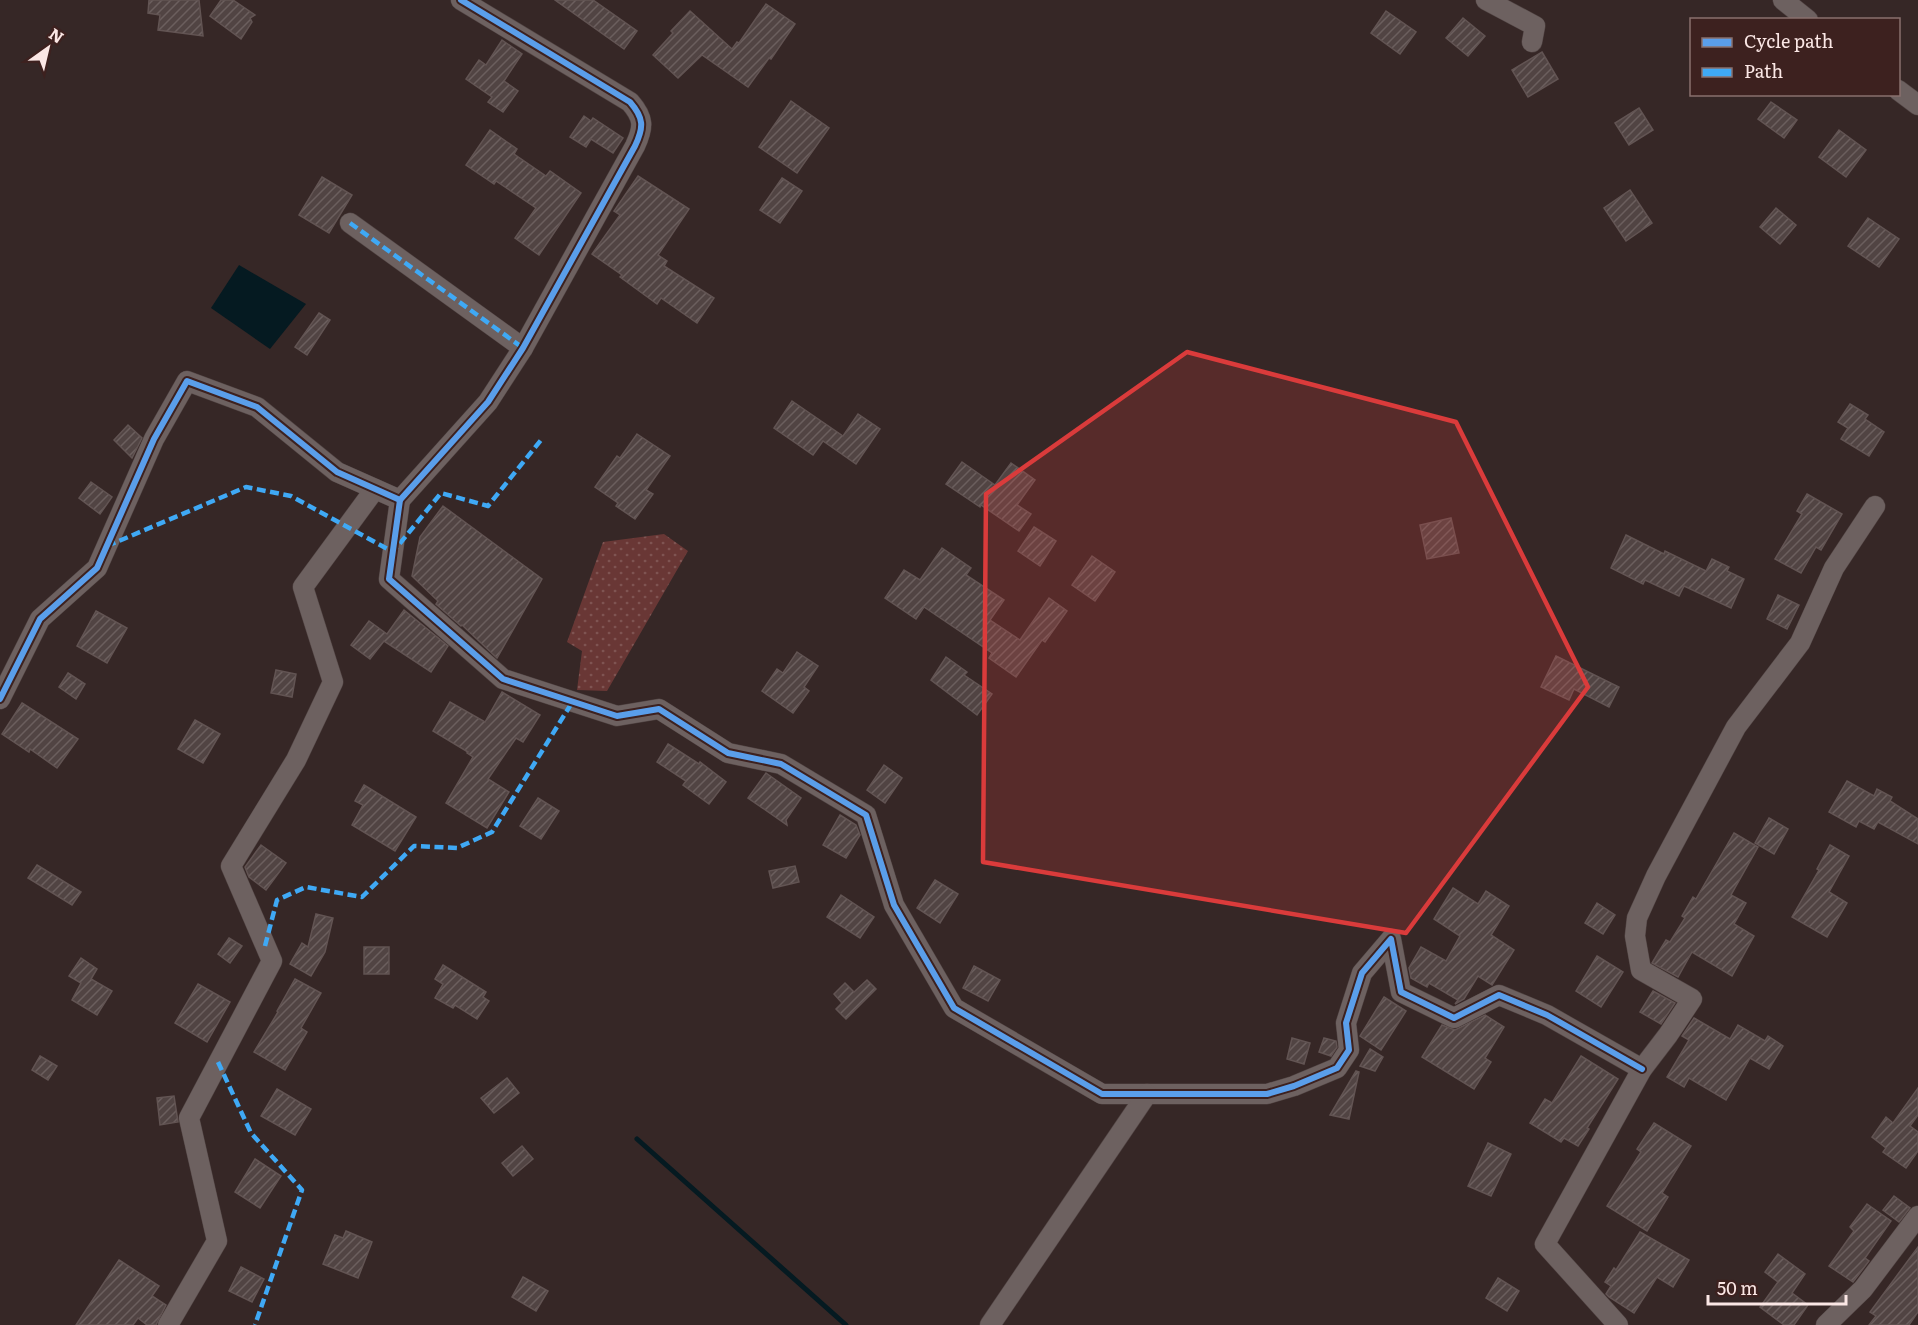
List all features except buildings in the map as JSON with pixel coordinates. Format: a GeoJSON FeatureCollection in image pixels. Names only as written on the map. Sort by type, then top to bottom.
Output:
{"type":"FeatureCollection","features":[{"type":"Feature","properties":{"kind":"street"},"geometry":{"type":"LineString","coordinates":[[461,0],[630,102],[638,111],[642,124],[635,146],[523,348],[488,402],[400,500],[389,579],[503,679],[617,716],[659,709],[728,753],[781,764],[866,815],[894,905],[954,1008],[1102,1094],[1267,1094],[1294,1086],[1337,1068],[1349,1050],[1346,1023],[1362,973],[1391,939],[1401,992],[1454,1018],[1499,995],[1547,1015],[1642,1069]]}},
{"type":"Feature","properties":{"kind":"street"},"geometry":{"type":"LineString","coordinates":[[1486,0],[1534,26],[1532,42]]}},
{"type":"Feature","properties":{"kind":"street"},"geometry":{"type":"LineString","coordinates":[[1783,0],[1806,18]]}},
{"type":"Feature","properties":{"kind":"street"},"geometry":{"type":"LineString","coordinates":[[1900,91],[1918,105]]}},
{"type":"Feature","properties":{"kind":"street"},"geometry":{"type":"LineString","coordinates":[[350,223],[523,348]]}},
{"type":"Feature","properties":{"kind":"street"},"geometry":{"type":"LineString","coordinates":[[0,699],[40,619],[97,568],[154,439],[187,381],[257,407],[337,472],[400,500]]}},
{"type":"Feature","properties":{"kind":"street"},"geometry":{"type":"LineString","coordinates":[[168,1325],[217,1241],[189,1118],[272,961],[231,866],[296,760],[333,682],[303,587],[375,489]]}},
{"type":"Feature","properties":{"kind":"street"},"geometry":{"type":"LineString","coordinates":[[1618,1325],[1545,1244],[1642,1069],[1692,999],[1641,970],[1635,936],[1637,918],[1656,876],[1736,727],[1800,644],[1834,568],[1875,506]]}},
{"type":"Feature","properties":{"kind":"street"},"geometry":{"type":"LineString","coordinates":[[990,1325],[1147,1094]]}},
{"type":"Feature","properties":{"kind":"street"},"geometry":{"type":"LineString","coordinates":[[1826,1325],[1863,1289],[1918,1216]]}},
{"type":"Feature","properties":{"kind":"highlighted area"},"geometry":{"type":"Polygon","coordinates":[[[1187,352],[1456,422],[1588,687],[1406,933],[983,862],[986,494],[1187,352]]]}},
{"type":"Feature","properties":{"kind":"shaded area"},"geometry":{"type":"Polygon","coordinates":[[[664,534],[688,551],[607,691],[577,690],[582,651],[567,642],[603,542],[664,534]]]}},
{"type":"Feature","properties":{"kind":"water"},"geometry":{"type":"Polygon","coordinates":[[[239,265],[306,304],[270,349],[211,308],[239,265]]]}},
{"type":"Feature","properties":{"kind":"waterway"},"geometry":{"type":"LineString","coordinates":[[637,1139],[846,1325]]}},
{"type":"Feature","properties":{"kind":"marked path"},"geometry":{"type":"LineString","coordinates":[[350,223],[523,348]]}},
{"type":"Feature","properties":{"kind":"marked path"},"geometry":{"type":"LineString","coordinates":[[107,546],[246,487],[291,496],[393,552],[441,493],[488,506],[541,440]]}},
{"type":"Feature","properties":{"kind":"marked path"},"geometry":{"type":"LineString","coordinates":[[265,946],[277,900],[306,887],[362,897],[414,846],[457,848],[492,832],[573,701]]}},
{"type":"Feature","properties":{"kind":"marked path"},"geometry":{"type":"LineString","coordinates":[[218,1062],[251,1133],[302,1190],[255,1325]]}},
{"type":"Feature","properties":{"kind":"cycle path"},"geometry":{"type":"LineString","coordinates":[[0,699],[40,619],[97,568],[154,439],[187,381],[257,407],[337,472],[400,500],[488,402],[523,348],[635,146],[641,123],[638,113],[630,102],[461,0]]}},
{"type":"Feature","properties":{"kind":"cycle path"},"geometry":{"type":"LineString","coordinates":[[400,500],[389,579],[503,679],[617,716],[659,709],[728,753],[781,764],[866,815],[894,905],[954,1008],[1102,1094],[1267,1094],[1294,1086],[1337,1068],[1349,1050],[1346,1023],[1362,973],[1391,939],[1401,992],[1454,1018],[1499,995],[1547,1015],[1642,1069]]}}]}
